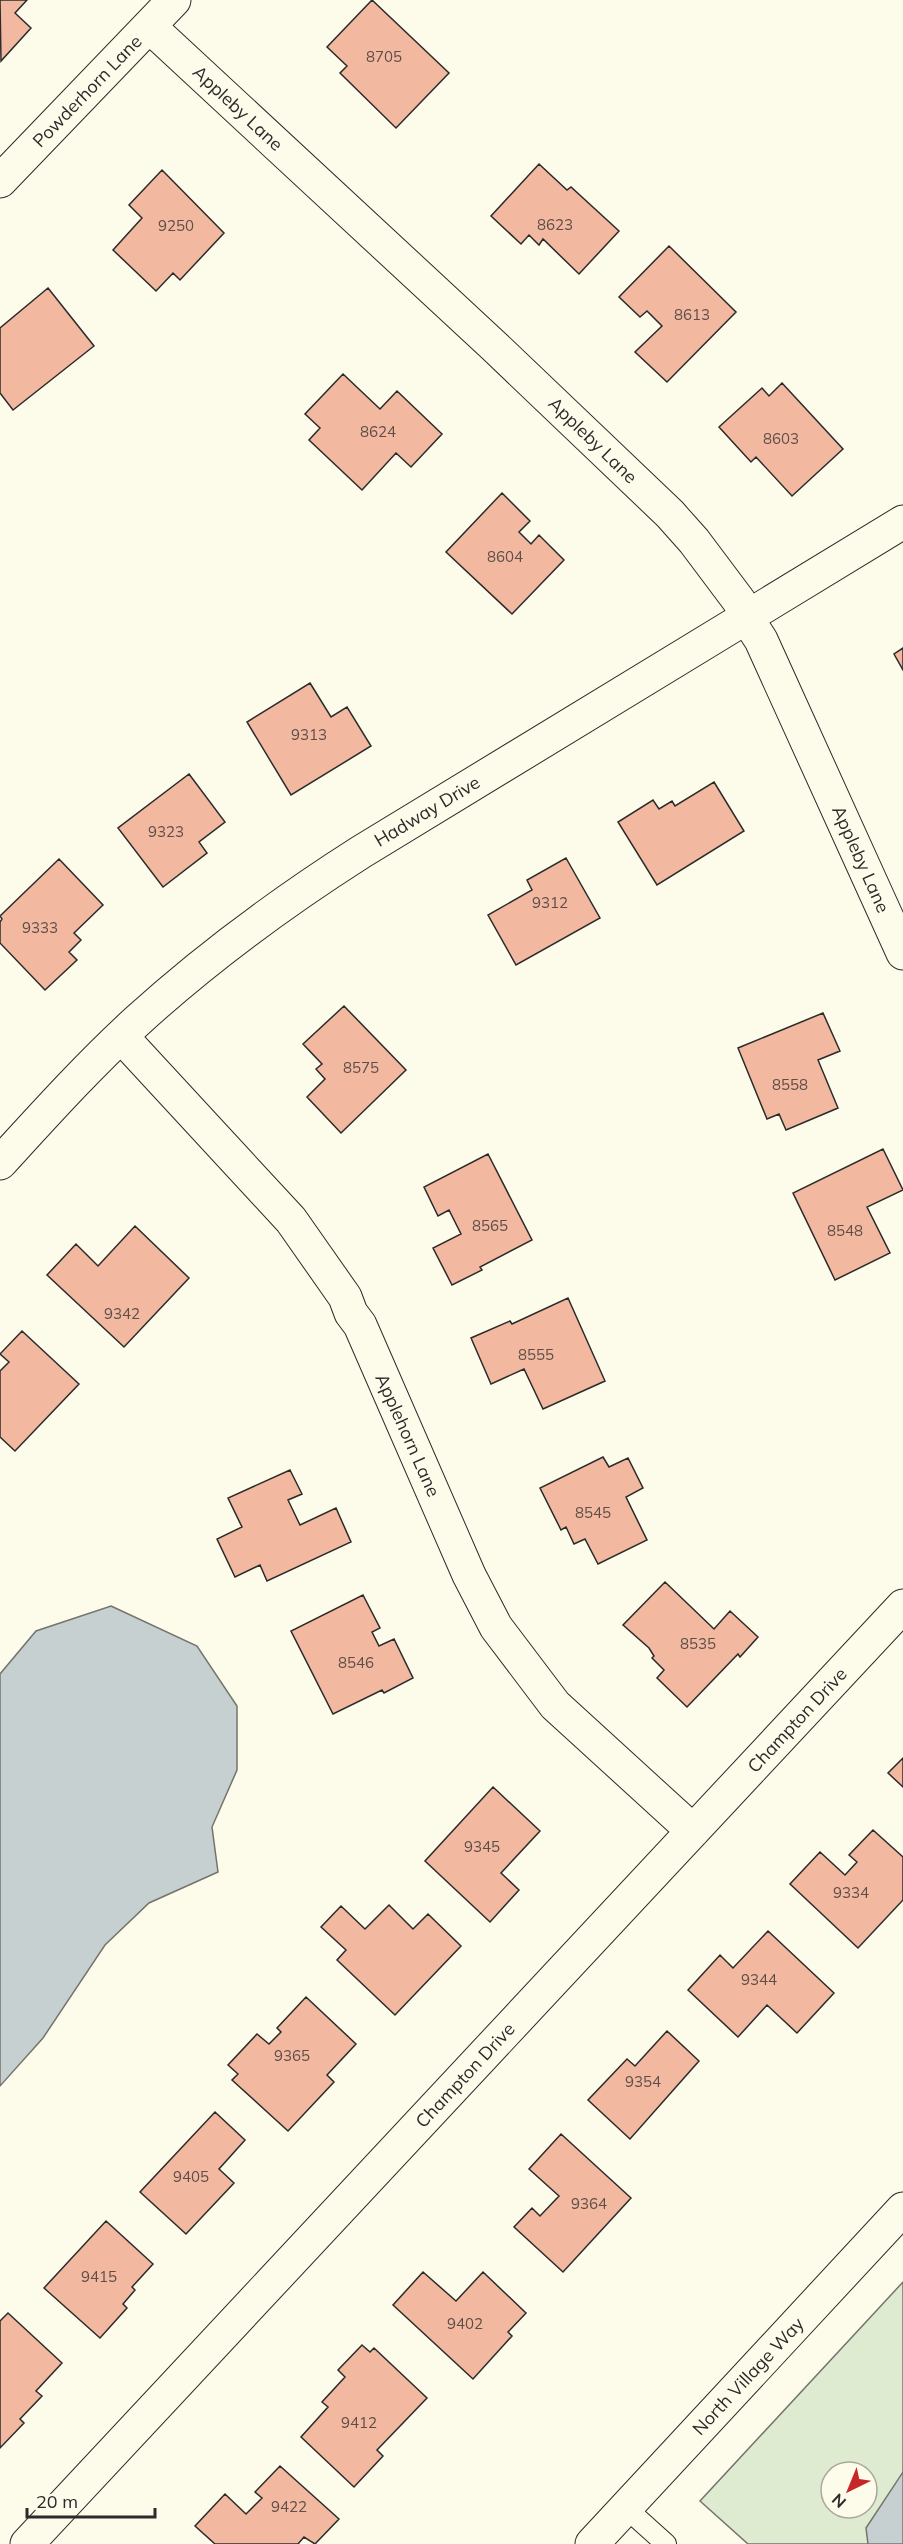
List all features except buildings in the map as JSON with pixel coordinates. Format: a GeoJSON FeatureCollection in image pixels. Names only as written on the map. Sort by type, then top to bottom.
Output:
{"type":"FeatureCollection","features":[{"type":"Feature","properties":{"kind":"street","name":"Powderhorn Lane"},"geometry":{"type":"LineString","coordinates":[[0,181],[174,0]]}},
{"type":"Feature","properties":{"kind":"street","name":"Appleby Lane"},"geometry":{"type":"LineString","coordinates":[[149,26],[494,346],[670,514],[694,541],[739,601],[761,640],[903,953]]}},
{"type":"Feature","properties":{"kind":"street","name":"Hadway Drive"},"geometry":{"type":"LineString","coordinates":[[0,1163],[121,1036],[227,944],[300,891],[903,522]]}},
{"type":"Feature","properties":{"kind":"street","name":"Applehorn Lane"},"geometry":{"type":"LineString","coordinates":[[121,1036],[291,1220],[345,1297],[351,1313],[360,1325],[470,1575],[496,1627],[555,1705],[693,1831]]}},
{"type":"Feature","properties":{"kind":"street","name":"Champton Drive"},"geometry":{"type":"LineString","coordinates":[[27,2544],[903,1606]]}},
{"type":"Feature","properties":{"kind":"street","name":"North Village Way"},"geometry":{"type":"LineString","coordinates":[[592,2544],[903,2209]]}},
{"type":"Feature","properties":{"kind":"lane"},"geometry":{"type":"LineString","coordinates":[[626,2508],[666,2544]]}},
{"type":"Feature","properties":{"kind":"green space"},"geometry":{"type":"Polygon","coordinates":[[[903,2282],[903,2544],[748,2544],[700,2501],[903,2282]]]}},
{"type":"Feature","properties":{"kind":"shaded area"},"geometry":{"type":"Polygon","coordinates":[[[111,1606],[197,1646],[237,1706],[237,1770],[212,1827],[218,1872],[149,1903],[105,1945],[43,2038],[0,2086],[0,1674],[36,1631],[111,1606]]]}},
{"type":"Feature","properties":{"kind":"shaded area"},"geometry":{"type":"Polygon","coordinates":[[[903,2472],[903,2544],[868,2544],[866,2528],[871,2520],[879,2520],[879,2508],[903,2472]]]}}]}
